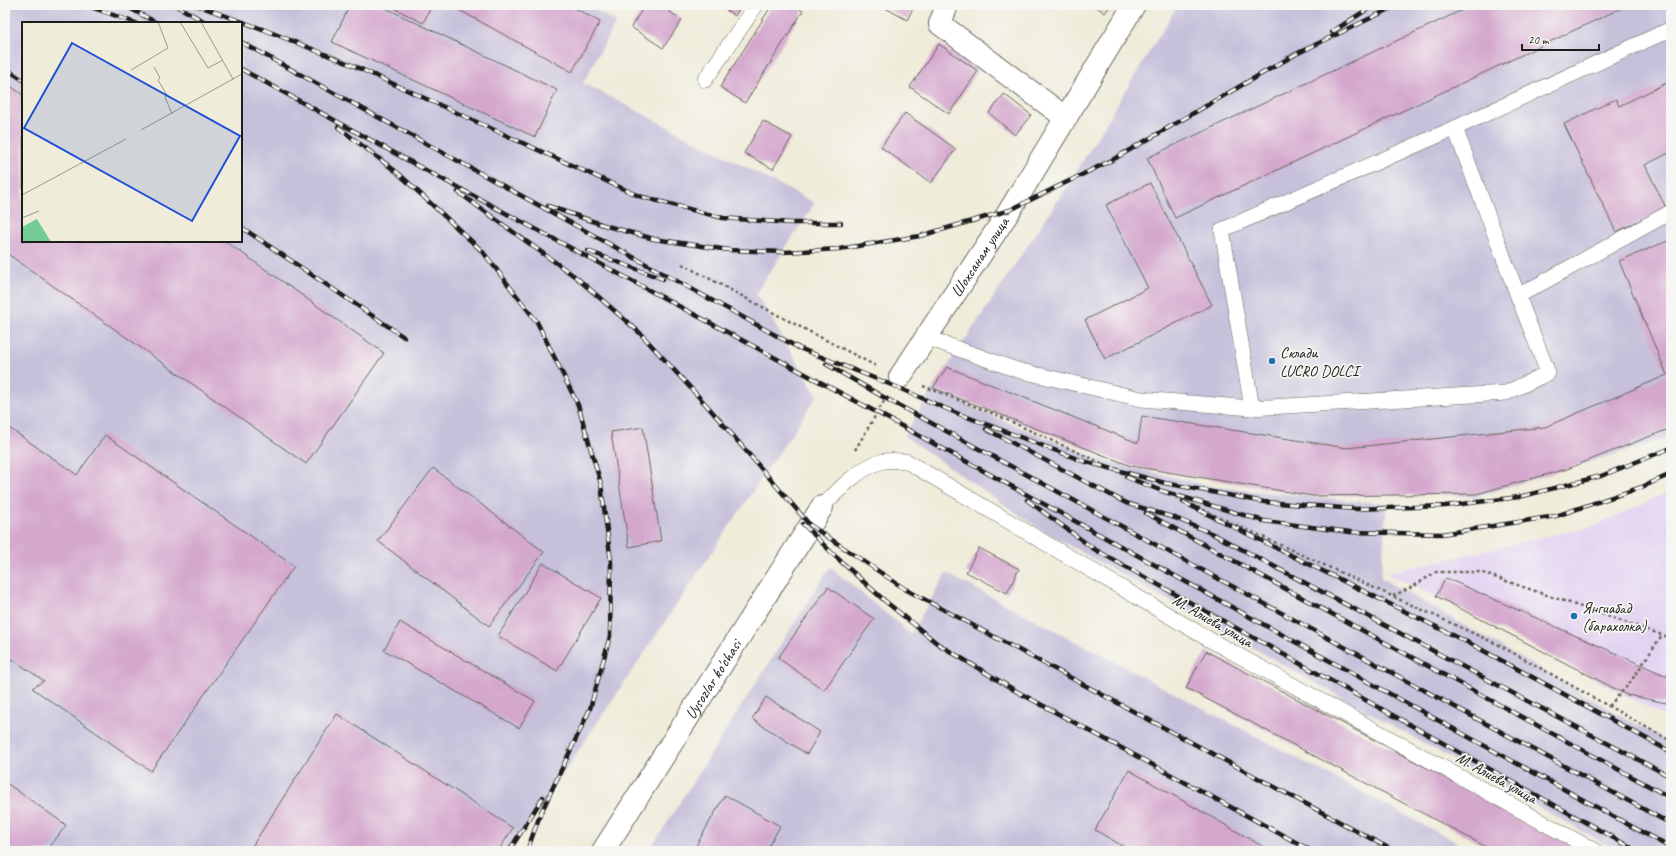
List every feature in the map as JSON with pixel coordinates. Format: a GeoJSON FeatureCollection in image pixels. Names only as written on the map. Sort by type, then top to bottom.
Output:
{"type":"FeatureCollection","features":[{"type":"Feature","properties":{"kind":"street"},"geometry":{"type":"LineString","coordinates":[[947,5],[940,24],[1066,118]]}},
{"type":"Feature","properties":{"kind":"street","name":"Шохсанам улица"},"geometry":{"type":"LineString","coordinates":[[900,377],[1010,210],[1134,5]]}},
{"type":"Feature","properties":{"kind":"street","name":"Uysozlar ko'chasi"},"geometry":{"type":"LineString","coordinates":[[603,851],[822,507]]}},
{"type":"Feature","properties":{"kind":"lane"},"geometry":{"type":"LineString","coordinates":[[705,80],[756,5]]}},
{"type":"Feature","properties":{"kind":"lane"},"geometry":{"type":"LineString","coordinates":[[1252,408],[1222,230],[1455,128],[1671,30]]}},
{"type":"Feature","properties":{"kind":"lane"},"geometry":{"type":"LineString","coordinates":[[925,337],[1016,370],[1141,399],[1252,408],[1506,393],[1548,373],[1455,128]]}},
{"type":"Feature","properties":{"kind":"lane"},"geometry":{"type":"LineString","coordinates":[[1518,296],[1671,212]]}},
{"type":"Feature","properties":{"kind":"lane","name":"М. Алиева улица"},"geometry":{"type":"LineString","coordinates":[[822,507],[842,486],[863,470],[883,461],[906,461],[1212,641],[1595,851]]}},
{"type":"Feature","properties":{"kind":"path"},"geometry":{"type":"LineString","coordinates":[[682,264],[787,320],[900,377],[994,414],[1499,645],[1671,741]]}},
{"type":"Feature","properties":{"kind":"path"},"geometry":{"type":"LineString","coordinates":[[853,452],[876,412],[900,377]]}},
{"type":"Feature","properties":{"kind":"path"},"geometry":{"type":"LineString","coordinates":[[1392,596],[1414,586],[1436,572],[1480,572],[1671,638]]}},
{"type":"Feature","properties":{"kind":"path"},"geometry":{"type":"LineString","coordinates":[[1609,706],[1629,684],[1662,635]]}},
{"type":"Feature","properties":{"kind":"shaded area"},"geometry":{"type":"Polygon","coordinates":[[[5,5],[587,5],[616,22],[583,83],[815,203],[756,293],[817,396],[511,851],[5,851],[5,5]]]}},
{"type":"Feature","properties":{"kind":"shaded area"},"geometry":{"type":"Polygon","coordinates":[[[1178,5],[1671,5],[1671,437],[1475,497],[1191,477],[938,390],[982,412],[1102,460],[1214,487],[1387,504],[1381,578],[1671,744],[1671,851],[1617,851],[1040,529],[904,436],[933,388],[1068,185],[1178,5]]]}},
{"type":"Feature","properties":{"kind":"shaded area","name":"Янгиабад (барахолка)"},"geometry":{"type":"Polygon","coordinates":[[[1671,491],[1671,720],[1519,636],[1386,573],[1594,526],[1671,491]]]}},
{"type":"Feature","properties":{"kind":"shaded area"},"geometry":{"type":"Polygon","coordinates":[[[830,567],[911,634],[946,573],[1473,851],[649,851],[830,567]]]}},
{"type":"Feature","properties":{"kind":"building"},"geometry":{"type":"Polygon","coordinates":[[[350,5],[379,5],[557,90],[535,137],[332,42],[350,5]]]}},
{"type":"Feature","properties":{"kind":"building"},"geometry":{"type":"Polygon","coordinates":[[[388,5],[432,5],[423,23],[388,5]]]}},
{"type":"Feature","properties":{"kind":"building"},"geometry":{"type":"Polygon","coordinates":[[[450,5],[569,5],[600,22],[572,72],[450,5]]]}},
{"type":"Feature","properties":{"kind":"building"},"geometry":{"type":"Polygon","coordinates":[[[645,5],[660,5],[682,20],[663,48],[631,27],[645,5]]]}},
{"type":"Feature","properties":{"kind":"building"},"geometry":{"type":"Polygon","coordinates":[[[719,5],[742,5],[735,16],[719,5]]]}},
{"type":"Feature","properties":{"kind":"building"},"geometry":{"type":"Polygon","coordinates":[[[772,5],[794,5],[803,11],[745,103],[720,87],[772,5]]]}},
{"type":"Feature","properties":{"kind":"building"},"geometry":{"type":"Polygon","coordinates":[[[880,5],[915,5],[907,20],[880,5]]]}},
{"type":"Feature","properties":{"kind":"building"},"geometry":{"type":"Polygon","coordinates":[[[1094,5],[1111,5],[1105,13],[1094,5]]]}},
{"type":"Feature","properties":{"kind":"building"},"geometry":{"type":"Polygon","coordinates":[[[1473,5],[1628,5],[1175,218],[1147,158],[1473,5]]]}},
{"type":"Feature","properties":{"kind":"building"},"geometry":{"type":"Polygon","coordinates":[[[939,44],[978,71],[949,114],[910,87],[939,44]]]}},
{"type":"Feature","properties":{"kind":"building"},"geometry":{"type":"Polygon","coordinates":[[[1671,81],[1671,152],[1645,165],[1666,208],[1616,232],[1564,124],[1616,99],[1619,106],[1671,81]]]}},
{"type":"Feature","properties":{"kind":"building"},"geometry":{"type":"Polygon","coordinates":[[[5,82],[22,94],[22,242],[226,242],[384,353],[306,464],[5,252],[5,82]]]}},
{"type":"Feature","properties":{"kind":"building"},"geometry":{"type":"Polygon","coordinates":[[[1004,94],[1031,115],[1015,135],[989,113],[1004,94]]]}},
{"type":"Feature","properties":{"kind":"building"},"geometry":{"type":"Polygon","coordinates":[[[905,113],[956,149],[931,183],[881,147],[905,113]]]}},
{"type":"Feature","properties":{"kind":"building"},"geometry":{"type":"Polygon","coordinates":[[[763,121],[792,137],[773,169],[744,153],[763,121]]]}},
{"type":"Feature","properties":{"kind":"building"},"geometry":{"type":"Polygon","coordinates":[[[1150,183],[1212,305],[1105,359],[1085,320],[1148,288],[1106,205],[1150,183]]]}},
{"type":"Feature","properties":{"kind":"building"},"geometry":{"type":"Polygon","coordinates":[[[1670,240],[1671,428],[1567,469],[1476,494],[1313,496],[1131,466],[933,388],[947,367],[1138,443],[1142,416],[1347,448],[1545,427],[1667,375],[1619,261],[1670,240]]]}},
{"type":"Feature","properties":{"kind":"building"},"geometry":{"type":"Polygon","coordinates":[[[5,425],[77,475],[105,435],[294,566],[151,771],[32,688],[44,681],[5,654],[5,425]]]}},
{"type":"Feature","properties":{"kind":"building"},"geometry":{"type":"Polygon","coordinates":[[[643,427],[661,541],[629,547],[611,432],[643,427]]]}},
{"type":"Feature","properties":{"kind":"building"},"geometry":{"type":"Polygon","coordinates":[[[433,468],[544,552],[489,626],[378,541],[433,468]]]}},
{"type":"Feature","properties":{"kind":"building"},"geometry":{"type":"Polygon","coordinates":[[[979,548],[1019,569],[1007,593],[966,572],[979,548]]]}},
{"type":"Feature","properties":{"kind":"building"},"geometry":{"type":"Polygon","coordinates":[[[543,563],[601,598],[557,671],[498,636],[543,563]]]}},
{"type":"Feature","properties":{"kind":"building"},"geometry":{"type":"Polygon","coordinates":[[[1446,578],[1671,678],[1671,704],[1627,695],[1436,596],[1446,578]]]}},
{"type":"Feature","properties":{"kind":"building"},"geometry":{"type":"Polygon","coordinates":[[[828,587],[874,619],[824,690],[778,658],[828,587]]]}},
{"type":"Feature","properties":{"kind":"building"},"geometry":{"type":"Polygon","coordinates":[[[400,622],[535,701],[519,728],[384,650],[400,622]]]}},
{"type":"Feature","properties":{"kind":"building"},"geometry":{"type":"Polygon","coordinates":[[[1206,651],[1584,851],[1494,851],[1186,688],[1206,651]]]}},
{"type":"Feature","properties":{"kind":"building"},"geometry":{"type":"Polygon","coordinates":[[[766,697],[820,732],[807,754],[752,719],[766,697]]]}},
{"type":"Feature","properties":{"kind":"building"},"geometry":{"type":"Polygon","coordinates":[[[337,714],[513,828],[498,851],[249,851],[337,714]]]}},
{"type":"Feature","properties":{"kind":"building"},"geometry":{"type":"Polygon","coordinates":[[[1129,770],[1271,851],[1131,851],[1095,830],[1129,770]]]}},
{"type":"Feature","properties":{"kind":"building"},"geometry":{"type":"Polygon","coordinates":[[[5,782],[66,825],[47,851],[5,851],[5,782]]]}},
{"type":"Feature","properties":{"kind":"building"},"geometry":{"type":"Polygon","coordinates":[[[725,795],[780,826],[766,851],[693,851],[725,795]]]}},
{"type":"Feature","properties":{"kind":"railway"},"geometry":{"type":"LineString","coordinates":[[85,5],[133,22]]}},
{"type":"Feature","properties":{"kind":"railway"},"geometry":{"type":"LineString","coordinates":[[124,5],[155,22]]}},
{"type":"Feature","properties":{"kind":"railway"},"geometry":{"type":"LineString","coordinates":[[175,5],[205,22]]}},
{"type":"Feature","properties":{"kind":"railway"},"geometry":{"type":"LineString","coordinates":[[196,5],[265,30],[352,65],[639,196],[723,218],[791,223],[841,223]]}},
{"type":"Feature","properties":{"kind":"railway"},"geometry":{"type":"LineString","coordinates":[[1332,32],[1374,5]]}},
{"type":"Feature","properties":{"kind":"railway"},"geometry":{"type":"LineString","coordinates":[[548,206],[607,226],[654,239],[729,250],[784,252],[839,249],[920,236],[1010,210],[1114,159],[1296,54],[1398,5]]}},
{"type":"Feature","properties":{"kind":"railway"},"geometry":{"type":"LineString","coordinates":[[242,43],[799,348],[954,412],[1083,461],[1165,483],[1264,502],[1356,509],[1445,506],[1519,497],[1601,476],[1671,448]]}},
{"type":"Feature","properties":{"kind":"railway"},"geometry":{"type":"LineString","coordinates":[[5,68],[22,79]]}},
{"type":"Feature","properties":{"kind":"railway"},"geometry":{"type":"LineString","coordinates":[[242,70],[431,173],[876,412],[1671,848]]}},
{"type":"Feature","properties":{"kind":"railway"},"geometry":{"type":"LineString","coordinates":[[338,127],[398,173],[483,252],[537,322],[578,405],[601,484],[611,562],[610,636],[590,709],[540,815],[527,851]]}},
{"type":"Feature","properties":{"kind":"railway"},"geometry":{"type":"LineString","coordinates":[[458,192],[577,278],[640,333],[709,408],[810,525],[905,589],[1394,851]]}},
{"type":"Feature","properties":{"kind":"railway"},"geometry":{"type":"LineString","coordinates":[[242,228],[404,337]]}},
{"type":"Feature","properties":{"kind":"railway"},"geometry":{"type":"LineString","coordinates":[[588,251],[663,279]]}},
{"type":"Feature","properties":{"kind":"railway"},"geometry":{"type":"LineString","coordinates":[[826,364],[885,398],[1671,824]]}},
{"type":"Feature","properties":{"kind":"railway"},"geometry":{"type":"LineString","coordinates":[[986,429],[1126,503],[1175,518],[1213,534],[1671,777]]}},
{"type":"Feature","properties":{"kind":"railway"},"geometry":{"type":"LineString","coordinates":[[1126,477],[1162,491],[1264,521],[1350,532],[1442,534],[1556,516],[1642,487],[1671,474]]}},
{"type":"Feature","properties":{"kind":"railway"},"geometry":{"type":"LineString","coordinates":[[1027,500],[1094,549],[1637,851]]}},
{"type":"Feature","properties":{"kind":"railway"},"geometry":{"type":"LineString","coordinates":[[1183,502],[1471,644],[1671,752]]}},
{"type":"Feature","properties":{"kind":"railway"},"geometry":{"type":"LineString","coordinates":[[1146,513],[1671,798]]}},
{"type":"Feature","properties":{"kind":"railway"},"geometry":{"type":"LineString","coordinates":[[803,524],[836,557],[885,601],[938,644],[1016,691],[1312,851]]}},
{"type":"Feature","properties":{"kind":"railway"},"geometry":{"type":"LineString","coordinates":[[509,851],[543,797]]}},
{"type":"Feature","properties":{"kind":"place","name":"Склади LUCRO DOLCI"},"geometry":{"type":"Point","coordinates":[1272,361]}},
{"type":"Feature","properties":{"kind":"place","name":"Янгиабад (барахолка)"},"geometry":{"type":"Point","coordinates":[1574,616]}}]}
